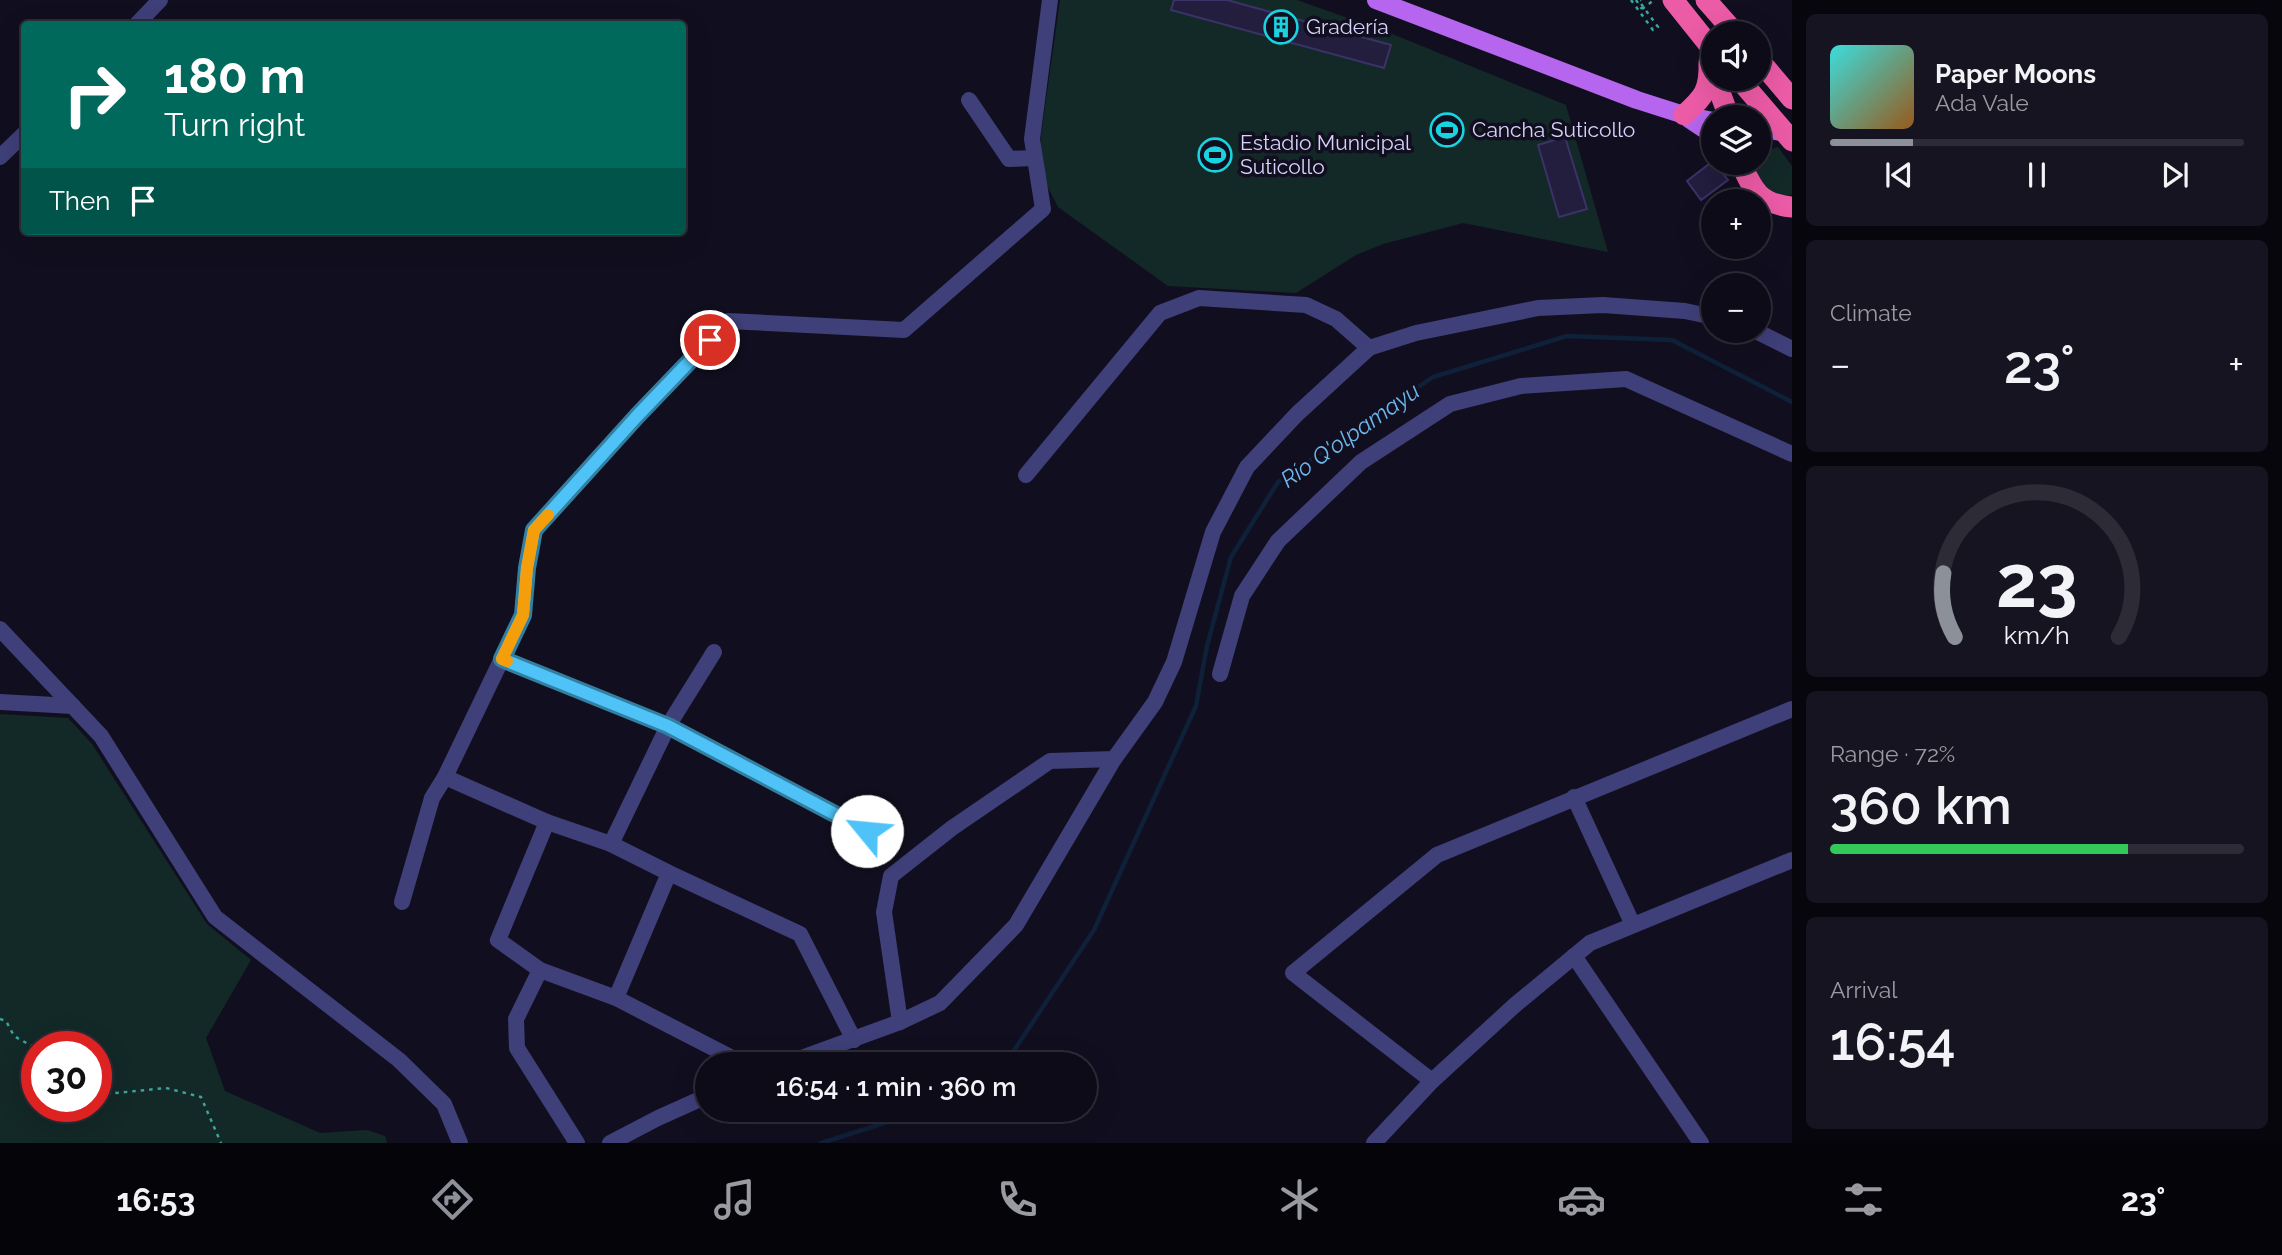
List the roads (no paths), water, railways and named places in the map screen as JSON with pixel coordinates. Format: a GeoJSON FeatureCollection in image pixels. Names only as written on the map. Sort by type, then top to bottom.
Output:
{"type":"FeatureCollection","features":[{"type":"Feature","properties":{"kind":"highway"},"geometry":{"type":"LineString","coordinates":[[1673,0],[1701,45]]}},
{"type":"Feature","properties":{"kind":"highway"},"geometry":{"type":"LineString","coordinates":[[1706,0],[1724,21]]}},
{"type":"Feature","properties":{"kind":"highway"},"geometry":{"type":"LineString","coordinates":[[1771,74],[1792,99]]}},
{"type":"Feature","properties":{"kind":"highway"},"geometry":{"type":"LineString","coordinates":[[1684,115],[1706,91]]}},
{"type":"Feature","properties":{"kind":"highway"},"geometry":{"type":"LineString","coordinates":[[1750,91],[1790,136]]}},
{"type":"Feature","properties":{"kind":"highway"},"geometry":{"type":"LineString","coordinates":[[1746,175],[1752,187],[1765,201],[1792,207]]}},
{"type":"Feature","properties":{"kind":"main road"},"geometry":{"type":"LineString","coordinates":[[1376,0],[1569,75],[1701,119]]}},
{"type":"Feature","properties":{"kind":"main road"},"geometry":{"type":"LineString","coordinates":[[1684,115],[1701,127]]}},
{"type":"Feature","properties":{"kind":"main road"},"geometry":{"type":"LineString","coordinates":[[1771,131],[1790,136]]}},
{"type":"Feature","properties":{"kind":"street"},"geometry":{"type":"LineString","coordinates":[[141,21],[160,0]]}},
{"type":"Feature","properties":{"kind":"street"},"geometry":{"type":"LineString","coordinates":[[402,902],[432,798],[445,777],[523,615],[534,530],[638,415],[728,321],[904,330],[1043,209],[1032,139],[1050,0]]}},
{"type":"Feature","properties":{"kind":"street"},"geometry":{"type":"LineString","coordinates":[[969,100],[1009,159],[1033,158]]}},
{"type":"Feature","properties":{"kind":"street"},"geometry":{"type":"LineString","coordinates":[[0,157],[21,137]]}},
{"type":"Feature","properties":{"kind":"street"},"geometry":{"type":"LineString","coordinates":[[1026,475],[1160,313],[1199,298],[1306,305],[1336,319],[1369,348]]}},
{"type":"Feature","properties":{"kind":"street"},"geometry":{"type":"LineString","coordinates":[[820,1052],[900,1022],[940,1003],[1016,925],[1115,759],[1155,702],[1174,662],[1213,532],[1247,467],[1297,414],[1369,348],[1416,333],[1538,308],[1603,305],[1701,314]]}},
{"type":"Feature","properties":{"kind":"street"},"geometry":{"type":"LineString","coordinates":[[1771,338],[1792,349]]}},
{"type":"Feature","properties":{"kind":"street"},"geometry":{"type":"LineString","coordinates":[[1220,674],[1241,596],[1278,541],[1361,462],[1450,404],[1521,386],[1626,379],[1792,454]]}},
{"type":"Feature","properties":{"kind":"street"},"geometry":{"type":"LineString","coordinates":[[0,629],[101,736],[215,917],[399,1060],[444,1104],[460,1143]]}},
{"type":"Feature","properties":{"kind":"street"},"geometry":{"type":"LineString","coordinates":[[611,844],[668,726],[714,652]]}},
{"type":"Feature","properties":{"kind":"street"},"geometry":{"type":"LineString","coordinates":[[502,659],[668,726],[867,831]]}},
{"type":"Feature","properties":{"kind":"street"},"geometry":{"type":"LineString","coordinates":[[0,702],[73,706]]}},
{"type":"Feature","properties":{"kind":"street"},"geometry":{"type":"LineString","coordinates":[[1432,1081],[1293,973],[1437,855],[1792,709]]}},
{"type":"Feature","properties":{"kind":"street"},"geometry":{"type":"LineString","coordinates":[[900,1022],[884,912],[891,876],[952,828],[1050,761],[1115,759]]}},
{"type":"Feature","properties":{"kind":"street"},"geometry":{"type":"LineString","coordinates":[[445,777],[547,822],[611,844],[800,934],[854,1040]]}},
{"type":"Feature","properties":{"kind":"street"},"geometry":{"type":"LineString","coordinates":[[1574,797],[1633,925]]}},
{"type":"Feature","properties":{"kind":"street"},"geometry":{"type":"LineString","coordinates":[[547,822],[498,940],[540,970],[616,998],[721,1052]]}},
{"type":"Feature","properties":{"kind":"street"},"geometry":{"type":"LineString","coordinates":[[1374,1143],[1432,1081],[1515,1005],[1590,943],[1792,860]]}},
{"type":"Feature","properties":{"kind":"street"},"geometry":{"type":"LineString","coordinates":[[616,998],[669,873]]}},
{"type":"Feature","properties":{"kind":"street"},"geometry":{"type":"LineString","coordinates":[[1574,956],[1700,1143]]}},
{"type":"Feature","properties":{"kind":"street"},"geometry":{"type":"LineString","coordinates":[[540,970],[516,1019],[517,1048],[577,1143]]}},
{"type":"Feature","properties":{"kind":"street"},"geometry":{"type":"LineString","coordinates":[[610,1143],[695,1102]]}},
{"type":"Feature","properties":{"kind":"waterway","name":"Río Q'olpamayu"},"geometry":{"type":"LineString","coordinates":[[1013,1052],[1094,930],[1196,706],[1207,646],[1231,557],[1278,482],[1433,377],[1567,336],[1672,340],[1792,402]]}},
{"type":"Feature","properties":{"kind":"waterway","name":"Río Q'olpamayu"},"geometry":{"type":"LineString","coordinates":[[821,1143],[888,1122]]}},
{"type":"Feature","properties":{"kind":"place","name":"Gradería"},"geometry":{"type":"Point","coordinates":[1281,27]}},
{"type":"Feature","properties":{"kind":"place","name":"Cancha Suticollo"},"geometry":{"type":"Point","coordinates":[1447,130]}},
{"type":"Feature","properties":{"kind":"place","name":"Estadio Municipal Suticollo"},"geometry":{"type":"Point","coordinates":[1215,155]}}]}
